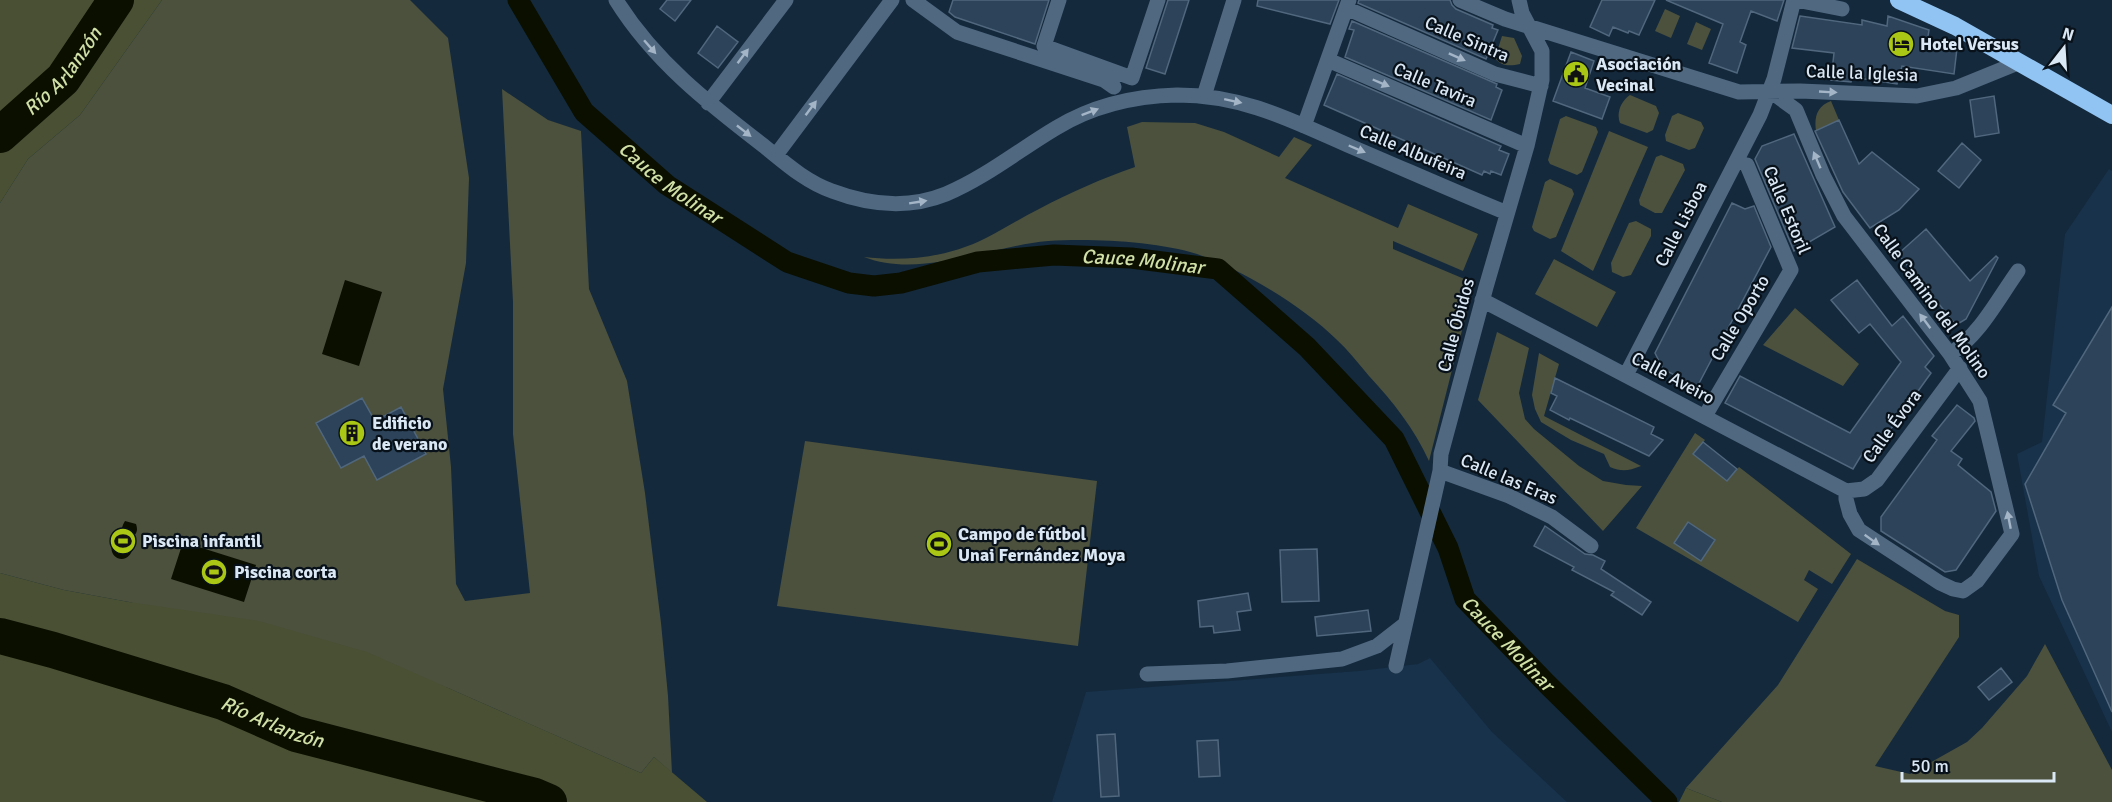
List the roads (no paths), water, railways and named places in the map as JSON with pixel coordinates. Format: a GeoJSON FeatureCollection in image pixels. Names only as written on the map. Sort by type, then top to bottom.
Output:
{"type":"FeatureCollection","features":[{"type":"Feature","properties":{"kind":"highway"},"geometry":{"type":"LineString","coordinates":[[1899,0],[1955,26],[2112,115]]}},
{"type":"Feature","properties":{"kind":"street","name":"Calle Albufeira"},"geometry":{"type":"LineString","coordinates":[[616,0],[647,44],[708,103],[805,177],[830,190],[872,202],[911,204],[927,201],[961,187],[1058,127],[1098,108],[1145,97],[1204,96],[1262,108],[1507,213]]}},
{"type":"Feature","properties":{"kind":"street"},"geometry":{"type":"LineString","coordinates":[[708,103],[786,0]]}},
{"type":"Feature","properties":{"kind":"street"},"geometry":{"type":"LineString","coordinates":[[776,155],[892,0]]}},
{"type":"Feature","properties":{"kind":"street"},"geometry":{"type":"LineString","coordinates":[[914,0],[957,32],[1104,80],[1114,87]]}},
{"type":"Feature","properties":{"kind":"street"},"geometry":{"type":"LineString","coordinates":[[1059,0],[1044,46],[1132,78],[1158,0]]}},
{"type":"Feature","properties":{"kind":"street"},"geometry":{"type":"LineString","coordinates":[[1204,96],[1234,0]]}},
{"type":"Feature","properties":{"kind":"street","name":"Calle la Iglesia"},"geometry":{"type":"LineString","coordinates":[[1460,0],[1528,26],[1739,92],[1894,96],[1934,94],[1972,83],[1994,71],[2020,62]]}},
{"type":"Feature","properties":{"kind":"street","name":"Calle Óbidos"},"geometry":{"type":"LineString","coordinates":[[1396,666],[1440,471],[1441,454],[1482,300],[1527,146],[1541,86],[1542,51],[1522,13],[1519,0]]}},
{"type":"Feature","properties":{"kind":"street","name":"Calle la Iglesia"},"geometry":{"type":"LineString","coordinates":[[1770,91],[1795,0],[1842,9]]}},
{"type":"Feature","properties":{"kind":"street"},"geometry":{"type":"LineString","coordinates":[[1304,126],[1348,4]]}},
{"type":"Feature","properties":{"kind":"street","name":"Calle Sintra"},"geometry":{"type":"LineString","coordinates":[[1348,4],[1485,70],[1541,86]]}},
{"type":"Feature","properties":{"kind":"street","name":"Calle Tavira"},"geometry":{"type":"LineString","coordinates":[[1328,60],[1527,146]]}},
{"type":"Feature","properties":{"kind":"street","name":"Calle Camino del Molino"},"geometry":{"type":"LineString","coordinates":[[1770,91],[1796,110],[1823,175],[1844,216],[1950,354],[1980,400],[2012,534],[1977,581],[1963,591],[1953,590],[1859,530],[1850,514],[1846,491]]}},
{"type":"Feature","properties":{"kind":"street","name":"Calle Lisboa"},"geometry":{"type":"LineString","coordinates":[[1626,375],[1760,115],[1770,91]]}},
{"type":"Feature","properties":{"kind":"street","name":"Calle Estoril"},"geometry":{"type":"LineString","coordinates":[[1747,165],[1791,270]]}},
{"type":"Feature","properties":{"kind":"street","name":"Calle Oporto"},"geometry":{"type":"LineString","coordinates":[[1705,416],[1791,270]]}},
{"type":"Feature","properties":{"kind":"street"},"geometry":{"type":"LineString","coordinates":[[1950,354],[1960,348],[1975,331],[2018,271]]}},
{"type":"Feature","properties":{"kind":"street","name":"Calle Aveiro"},"geometry":{"type":"LineString","coordinates":[[1482,300],[1846,491]]}},
{"type":"Feature","properties":{"kind":"street","name":"Calle Évora"},"geometry":{"type":"LineString","coordinates":[[1846,491],[1864,489],[1877,480],[1960,368]]}},
{"type":"Feature","properties":{"kind":"street","name":"Calle las Eras"},"geometry":{"type":"LineString","coordinates":[[1440,471],[1509,496],[1552,518],[1591,546]]}},
{"type":"Feature","properties":{"kind":"street"},"geometry":{"type":"LineString","coordinates":[[1147,674],[1227,670],[1342,659],[1377,646],[1404,625]]}},
{"type":"Feature","properties":{"kind":"waterway","name":"Río Arlanzón"},"geometry":{"type":"LineString","coordinates":[[0,135],[63,79],[116,0]]}},
{"type":"Feature","properties":{"kind":"waterway","name":"Cauce Molinar"},"geometry":{"type":"LineString","coordinates":[[518,0],[584,112],[667,185],[787,262],[849,283],[874,286],[901,283],[978,262],[1054,255],[1131,258],[1218,269],[1307,347],[1394,439],[1448,548],[1465,599],[1547,684],[1667,802]]}},
{"type":"Feature","properties":{"kind":"waterway","name":"Río Arlanzón"},"geometry":{"type":"LineString","coordinates":[[0,636],[223,702],[296,734],[535,796],[549,802]]}},
{"type":"Feature","properties":{"kind":"place","name":"Hotel Versus"},"geometry":{"type":"Point","coordinates":[1901,44]}},
{"type":"Feature","properties":{"kind":"place","name":"Asociación Vecinal"},"geometry":{"type":"Point","coordinates":[1576,74]}},
{"type":"Feature","properties":{"kind":"place","name":"Edificio de verano"},"geometry":{"type":"Point","coordinates":[352,433]}},
{"type":"Feature","properties":{"kind":"place","name":"Piscina infantil"},"geometry":{"type":"Point","coordinates":[123,541]}},
{"type":"Feature","properties":{"kind":"place","name":"Campo de fútbol Unai Fernández Moya"},"geometry":{"type":"Point","coordinates":[939,544]}},
{"type":"Feature","properties":{"kind":"place","name":"Piscina corta"},"geometry":{"type":"Point","coordinates":[214,572]}}]}
